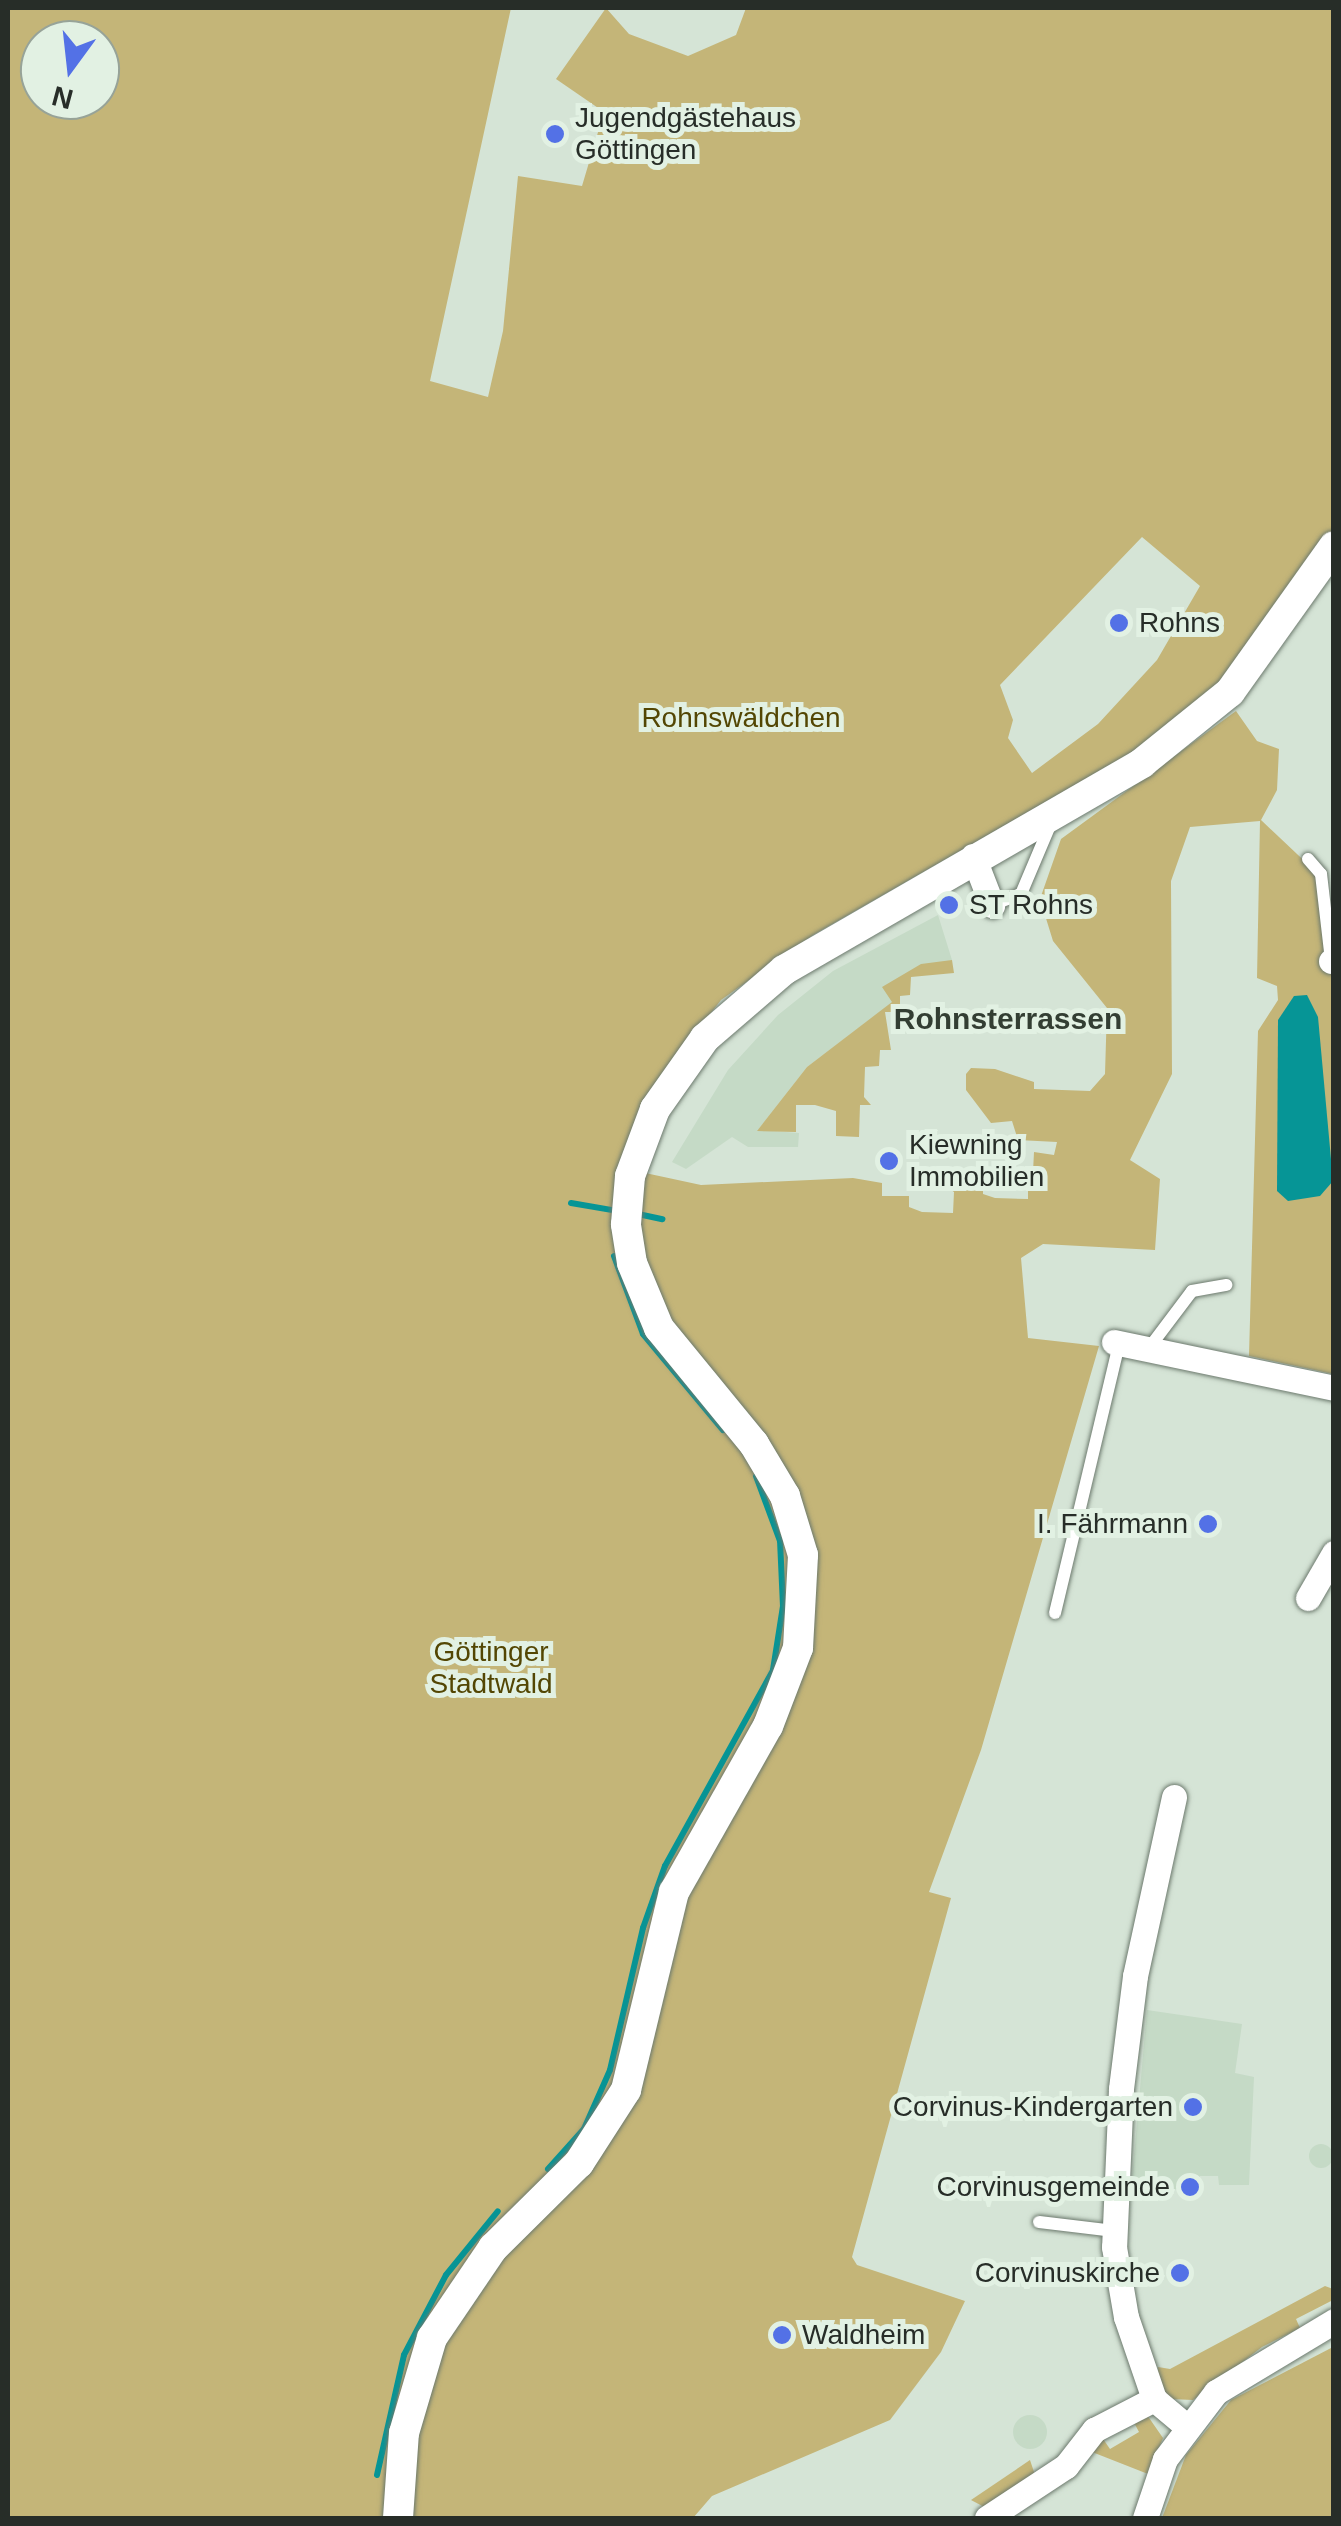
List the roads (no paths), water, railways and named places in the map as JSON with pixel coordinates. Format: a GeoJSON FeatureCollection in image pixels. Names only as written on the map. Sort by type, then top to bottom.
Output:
{"type":"FeatureCollection","features":[{"type":"Feature","properties":{"kind":"street"},"geometry":{"type":"LineString","coordinates":[[398,2518],[404,2432],[432,2338],[493,2248],[580,2163],[619,2103],[636,2059],[674,1892],[768,1726],[798,1648],[803,1554],[785,1496],[754,1444],[658,1328],[638,1280],[626,1208],[640,1142],[682,1067],[743,1001],[816,948],[1142,763],[1230,692],[1334,546]]}},
{"type":"Feature","properties":{"kind":"street"},"geometry":{"type":"LineString","coordinates":[[973,856],[992,905]]}},
{"type":"Feature","properties":{"kind":"street"},"geometry":{"type":"LineString","coordinates":[[1116,1343],[1334,1388]]}},
{"type":"Feature","properties":{"kind":"street"},"geometry":{"type":"LineString","coordinates":[[1308,1598],[1334,1553]]}},
{"type":"Feature","properties":{"kind":"street"},"geometry":{"type":"LineString","coordinates":[[1174,1797],[1135,1976],[1114,2231],[1126,2317],[1154,2399],[1185,2425]]}},
{"type":"Feature","properties":{"kind":"street"},"geometry":{"type":"LineString","coordinates":[[1146,2518],[1156,2480],[1185,2425],[1216,2392],[1334,2321]]}},
{"type":"Feature","properties":{"kind":"street"},"geometry":{"type":"LineString","coordinates":[[987,2518],[1066,2466],[1094,2430],[1154,2399]]}},
{"type":"Feature","properties":{"kind":"lane"},"geometry":{"type":"LineString","coordinates":[[992,905],[1021,894],[1056,812]]}},
{"type":"Feature","properties":{"kind":"lane"},"geometry":{"type":"LineString","coordinates":[[1308,860],[1321,874],[1332,961]]}},
{"type":"Feature","properties":{"kind":"lane"},"geometry":{"type":"LineString","coordinates":[[1149,1348],[1192,1291],[1226,1285]]}},
{"type":"Feature","properties":{"kind":"lane"},"geometry":{"type":"LineString","coordinates":[[1055,1612],[1116,1343]]}},
{"type":"Feature","properties":{"kind":"lane"},"geometry":{"type":"LineString","coordinates":[[1039,2222],[1114,2231]]}},
{"type":"Feature","properties":{"kind":"water"},"geometry":{"type":"Polygon","coordinates":[[[1307,995],[1318,1017],[1333,1181],[1320,1196],[1288,1201],[1277,1191],[1278,1020],[1294,996],[1307,995]]]}},
{"type":"Feature","properties":{"kind":"waterway"},"geometry":{"type":"LineString","coordinates":[[571,1203],[618,1211]]}},
{"type":"Feature","properties":{"kind":"waterway"},"geometry":{"type":"LineString","coordinates":[[638,1214],[662,1219]]}},
{"type":"Feature","properties":{"kind":"waterway"},"geometry":{"type":"LineString","coordinates":[[614,1256],[643,1334],[723,1430]]}},
{"type":"Feature","properties":{"kind":"waterway"},"geometry":{"type":"LineString","coordinates":[[548,2169],[584,2129],[610,2070],[643,1928],[665,1866],[773,1670],[783,1606],[780,1541],[756,1476]]}},
{"type":"Feature","properties":{"kind":"waterway"},"geometry":{"type":"LineString","coordinates":[[377,2475],[404,2355],[446,2275],[498,2211]]}},
{"type":"Feature","properties":{"kind":"place","name":"Jugendgästehaus Göttingen"},"geometry":{"type":"Point","coordinates":[555,134]}},
{"type":"Feature","properties":{"kind":"place","name":"Rohns"},"geometry":{"type":"Point","coordinates":[1119,623]}},
{"type":"Feature","properties":{"kind":"place","name":"ST Rohns"},"geometry":{"type":"Point","coordinates":[949,905]}},
{"type":"Feature","properties":{"kind":"place","name":"Kiewning Immobilien"},"geometry":{"type":"Point","coordinates":[889,1161]}},
{"type":"Feature","properties":{"kind":"place","name":"I. Fährmann"},"geometry":{"type":"Point","coordinates":[1208,1524]}},
{"type":"Feature","properties":{"kind":"place","name":"Corvinus-Kindergarten"},"geometry":{"type":"Point","coordinates":[1193,2107]}},
{"type":"Feature","properties":{"kind":"place","name":"Corvinusgemeinde"},"geometry":{"type":"Point","coordinates":[1190,2187]}},
{"type":"Feature","properties":{"kind":"place","name":"Corvinuskirche"},"geometry":{"type":"Point","coordinates":[1180,2273]}},
{"type":"Feature","properties":{"kind":"place","name":"Waldheim"},"geometry":{"type":"Point","coordinates":[782,2335]}},
{"type":"Feature","properties":{"kind":"district","name":"Rohnsterrassen"},"geometry":{"type":"Point","coordinates":[1008,1019]}},
{"type":"Feature","properties":{"kind":"park label","name":"Rohnswäldchen"},"geometry":{"type":"Point","coordinates":[741,718]}},
{"type":"Feature","properties":{"kind":"park label","name":"Göttinger Stadtwald"},"geometry":{"type":"Point","coordinates":[491,1668]}}]}
